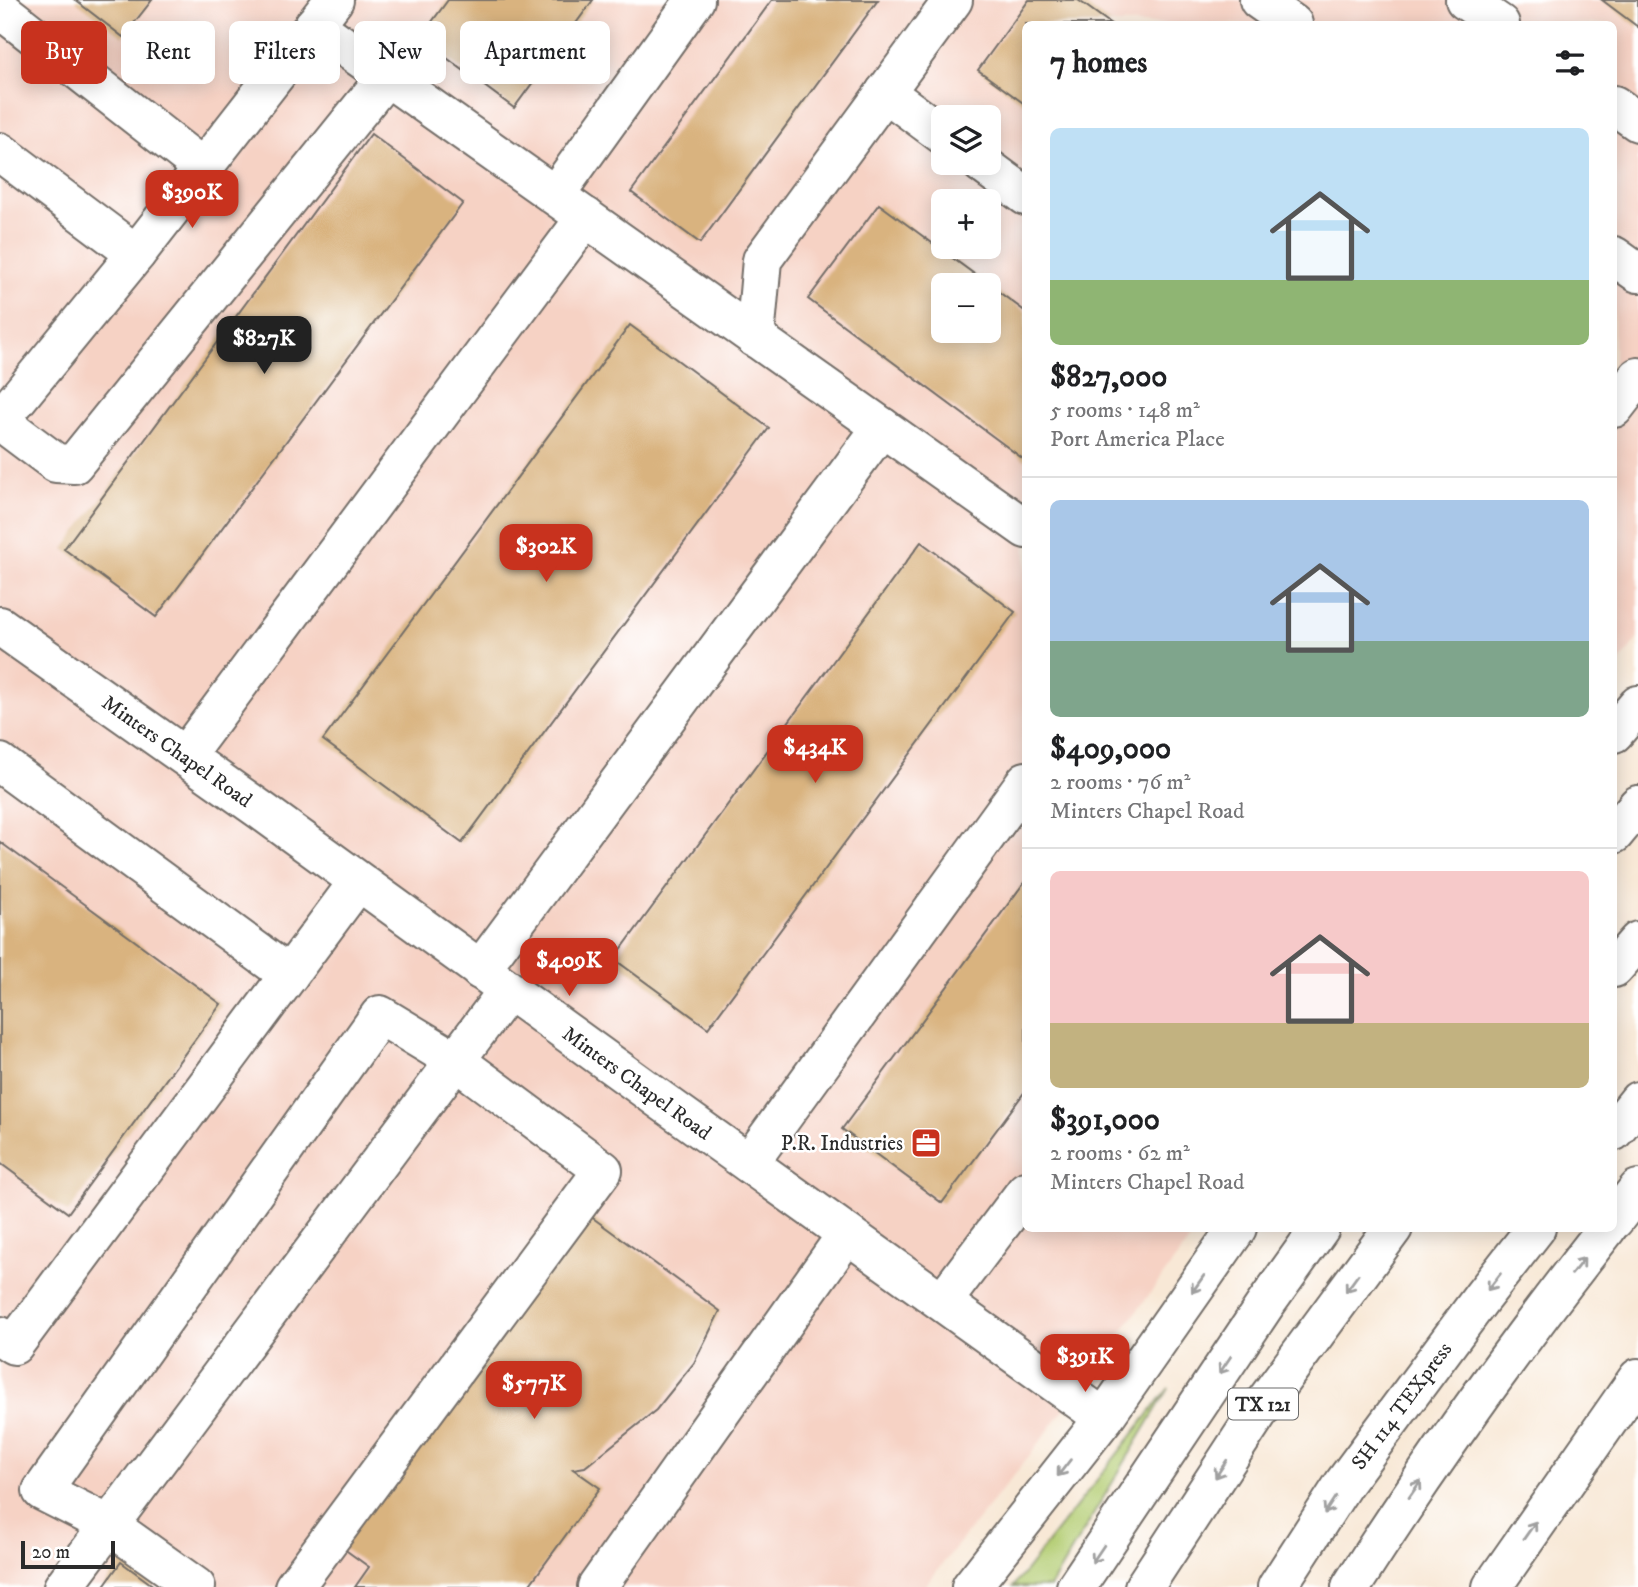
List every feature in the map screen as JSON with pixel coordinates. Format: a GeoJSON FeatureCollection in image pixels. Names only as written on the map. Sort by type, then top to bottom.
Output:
{"type":"FeatureCollection","features":[{"type":"Feature","properties":{"kind":"main road"},"geometry":{"type":"LineString","coordinates":[[555,195],[695,0]]}},
{"type":"Feature","properties":{"kind":"main road"},"geometry":{"type":"LineString","coordinates":[[755,338],[762,260],[953,0]]}},
{"type":"Feature","properties":{"kind":"main road"},"geometry":{"type":"LineString","coordinates":[[1259,0],[1289,21]]}},
{"type":"Feature","properties":{"kind":"main road"},"geometry":{"type":"LineString","coordinates":[[1465,0],[1496,21]]}},
{"type":"Feature","properties":{"kind":"main road"},"geometry":{"type":"LineString","coordinates":[[0,9],[203,168]]}},
{"type":"Feature","properties":{"kind":"main road"},"geometry":{"type":"LineString","coordinates":[[354,42],[324,12],[136,254],[0,421],[56,463],[74,464],[381,84]]}},
{"type":"Feature","properties":{"kind":"main road"},"geometry":{"type":"LineString","coordinates":[[398,84],[1022,526]]}},
{"type":"Feature","properties":{"kind":"main road"},"geometry":{"type":"LineString","coordinates":[[885,92],[931,126]]}},
{"type":"Feature","properties":{"kind":"main road"},"geometry":{"type":"LineString","coordinates":[[1617,107],[1638,122]]}},
{"type":"Feature","properties":{"kind":"main road"},"geometry":{"type":"LineString","coordinates":[[0,152],[136,254]]}},
{"type":"Feature","properties":{"kind":"main road"},"geometry":{"type":"LineString","coordinates":[[997,175],[1022,193]]}},
{"type":"Feature","properties":{"kind":"main road"},"geometry":{"type":"LineString","coordinates":[[185,756],[586,217]]}},
{"type":"Feature","properties":{"kind":"main road"},"geometry":{"type":"LineString","coordinates":[[1617,258],[1638,273]]}},
{"type":"Feature","properties":{"kind":"main road"},"geometry":{"type":"LineString","coordinates":[[1617,404],[1638,377]]}},
{"type":"Feature","properties":{"kind":"main road"},"geometry":{"type":"LineString","coordinates":[[63,1587],[456,1061],[494,980],[882,427]]}},
{"type":"Feature","properties":{"kind":"main road","name":"Minters Chapel Road"},"geometry":{"type":"LineString","coordinates":[[0,626],[185,756],[1104,1418]]}},
{"type":"Feature","properties":{"kind":"main road"},"geometry":{"type":"LineString","coordinates":[[1617,730],[1638,705]]}},
{"type":"Feature","properties":{"kind":"main road"},"geometry":{"type":"LineString","coordinates":[[0,763],[289,975]]}},
{"type":"Feature","properties":{"kind":"main road"},"geometry":{"type":"LineString","coordinates":[[749,1163],[1022,786]]}},
{"type":"Feature","properties":{"kind":"main road"},"geometry":{"type":"LineString","coordinates":[[1617,830],[1638,805]]}},
{"type":"Feature","properties":{"kind":"main road"},"geometry":{"type":"LineString","coordinates":[[0,1336],[14,1345],[358,882]]}},
{"type":"Feature","properties":{"kind":"main road"},"geometry":{"type":"LineString","coordinates":[[1617,965],[1638,941]]}},
{"type":"Feature","properties":{"kind":"main road"},"geometry":{"type":"LineString","coordinates":[[196,1587],[109,1525],[42,1490],[380,1014],[456,1061],[603,1170],[294,1587]]}},
{"type":"Feature","properties":{"kind":"main road"},"geometry":{"type":"LineString","coordinates":[[1617,1126],[1638,1101]]}},
{"type":"Feature","properties":{"kind":"main road"},"geometry":{"type":"LineString","coordinates":[[1617,1216],[1638,1189]]}},
{"type":"Feature","properties":{"kind":"main road"},"geometry":{"type":"LineString","coordinates":[[943,1301],[1022,1196]]}},
{"type":"Feature","properties":{"kind":"main road"},"geometry":{"type":"LineString","coordinates":[[971,1587],[1104,1418],[1234,1232]]}},
{"type":"Feature","properties":{"kind":"main road"},"geometry":{"type":"LineString","coordinates":[[1076,1587],[1265,1305],[1317,1232]]}},
{"type":"Feature","properties":{"kind":"main road","name":"TX 121"},"geometry":{"type":"LineString","coordinates":[[1144,1587],[1265,1402],[1390,1232]]}},
{"type":"Feature","properties":{"kind":"main road","name":"SH 114 TEXpress"},"geometry":{"type":"LineString","coordinates":[[1277,1587],[1344,1483],[1533,1232]]}},
{"type":"Feature","properties":{"kind":"main road"},"geometry":{"type":"LineString","coordinates":[[1351,1587],[1400,1510],[1528,1330],[1604,1232]]}},
{"type":"Feature","properties":{"kind":"main road"},"geometry":{"type":"LineString","coordinates":[[597,1587],[847,1234]]}},
{"type":"Feature","properties":{"kind":"main road"},"geometry":{"type":"LineString","coordinates":[[1492,1587],[1638,1378]]}},
{"type":"Feature","properties":{"kind":"shaded area"},"geometry":{"type":"Polygon","coordinates":[[[0,0],[1638,0],[1638,638],[1617,666],[1617,21],[1022,21],[1022,1232],[1196,1232],[1033,1451],[924,1587],[0,1587],[0,0]]]}},
{"type":"Feature","properties":{"kind":"green space"},"geometry":{"type":"Polygon","coordinates":[[[1169,1388],[1050,1587],[1013,1587],[1169,1388]]]}},
{"type":"Feature","properties":{"kind":"building"},"geometry":{"type":"Polygon","coordinates":[[[75,0],[152,0],[136,21],[121,21],[121,35],[107,25],[107,21],[102,21],[75,0]]]}},
{"type":"Feature","properties":{"kind":"building"},"geometry":{"type":"Polygon","coordinates":[[[448,0],[593,0],[578,21],[460,21],[460,68],[446,57],[446,21],[433,21],[448,0]]]}},
{"type":"Feature","properties":{"kind":"building"},"geometry":{"type":"Polygon","coordinates":[[[772,0],[878,0],[700,243],[631,192],[772,0]]]}},
{"type":"Feature","properties":{"kind":"building"},"geometry":{"type":"Polygon","coordinates":[[[1029,0],[1078,0],[1107,21],[1022,21],[1022,102],[978,70],[1029,0]]]}},
{"type":"Feature","properties":{"kind":"building"},"geometry":{"type":"Polygon","coordinates":[[[1602,0],[1638,0],[1638,27],[1602,0]]]}},
{"type":"Feature","properties":{"kind":"building"},"geometry":{"type":"Polygon","coordinates":[[[482,84],[532,84],[514,108],[482,84]]]}},
{"type":"Feature","properties":{"kind":"building"},"geometry":{"type":"Polygon","coordinates":[[[371,134],[463,203],[156,617],[64,549],[371,134]]]}},
{"type":"Feature","properties":{"kind":"building"},"geometry":{"type":"Polygon","coordinates":[[[879,204],[931,242],[931,259],[954,259],[973,273],[931,273],[931,343],[1001,343],[1001,294],[1022,309],[1022,458],[808,299],[879,204]]]}},
{"type":"Feature","properties":{"kind":"building"},"geometry":{"type":"Polygon","coordinates":[[[630,325],[769,428],[462,843],[323,740],[630,325]]]}},
{"type":"Feature","properties":{"kind":"building"},"geometry":{"type":"Polygon","coordinates":[[[921,542],[1015,612],[708,1028],[614,959],[921,542]]]}},
{"type":"Feature","properties":{"kind":"building"},"geometry":{"type":"Polygon","coordinates":[[[0,842],[221,1004],[68,1213],[0,1163],[0,842]]]}},
{"type":"Feature","properties":{"kind":"building"},"geometry":{"type":"Polygon","coordinates":[[[1022,885],[1022,1095],[942,1203],[842,1129],[1022,885]]]}},
{"type":"Feature","properties":{"kind":"building"},"geometry":{"type":"Polygon","coordinates":[[[586,1213],[720,1311],[694,1363],[656,1410],[585,1467],[573,1469],[600,1488],[528,1587],[355,1587],[369,1567],[340,1546],[586,1213]]]}},
{"type":"Feature","properties":{"kind":"building"},"geometry":{"type":"Polygon","coordinates":[[[121,1562],[155,1587],[103,1587],[121,1562]]]}},
{"type":"Feature","properties":{"kind":"place","name":"P.R. Industries"},"geometry":{"type":"Point","coordinates":[926,1143]}}]}
